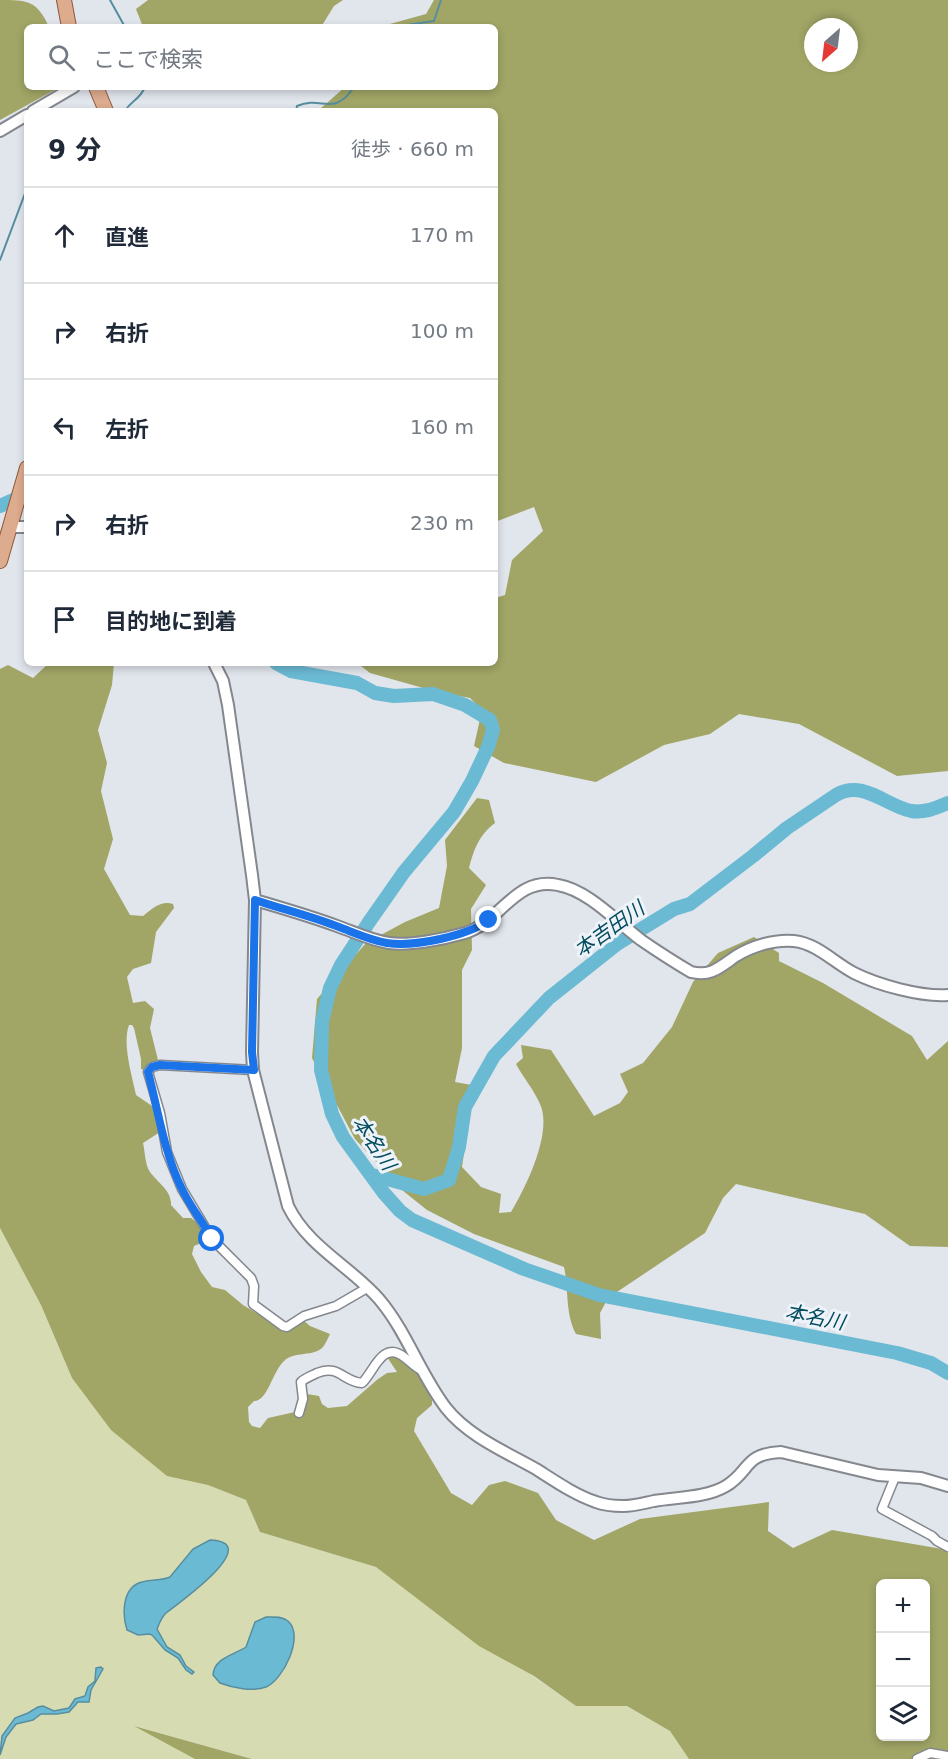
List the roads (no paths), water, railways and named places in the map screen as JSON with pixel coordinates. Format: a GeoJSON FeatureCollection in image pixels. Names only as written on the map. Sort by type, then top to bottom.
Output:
{"type":"FeatureCollection","features":[{"type":"Feature","properties":{"kind":"main road"},"geometry":{"type":"LineString","coordinates":[[64,0],[68,24]]}},
{"type":"Feature","properties":{"kind":"main road"},"geometry":{"type":"LineString","coordinates":[[97,90],[105,108]]}},
{"type":"Feature","properties":{"kind":"main road"},"geometry":{"type":"LineString","coordinates":[[0,561],[24,479]]}},
{"type":"Feature","properties":{"kind":"street"},"geometry":{"type":"LineString","coordinates":[[38,108],[69,90]]}},
{"type":"Feature","properties":{"kind":"street"},"geometry":{"type":"LineString","coordinates":[[0,131],[24,117]]}},
{"type":"Feature","properties":{"kind":"street"},"geometry":{"type":"LineString","coordinates":[[13,520],[24,526]]}},
{"type":"Feature","properties":{"kind":"street"},"geometry":{"type":"LineString","coordinates":[[216,666],[223,681],[228,705],[255,900],[252,1052],[254,1070],[284,1193],[294,1219],[311,1239],[380,1299],[397,1323],[439,1398],[464,1426],[576,1493],[597,1503],[611,1506],[632,1505],[717,1490],[732,1482],[757,1456],[769,1452],[781,1452],[895,1478],[921,1478],[948,1486]]}},
{"type":"Feature","properties":{"kind":"street"},"geometry":{"type":"LineString","coordinates":[[255,900],[370,939],[404,944],[466,933],[489,920],[520,891],[547,884],[568,887],[624,925],[639,938],[683,967],[700,974],[712,972],[737,955],[754,947],[776,942],[805,942],[854,973],[867,978],[920,993],[948,995]]}},
{"type":"Feature","properties":{"kind":"street"},"geometry":{"type":"LineString","coordinates":[[254,1070],[160,1065],[152,1067],[148,1072],[160,1113],[167,1152],[182,1189],[212,1239],[251,1278],[254,1286],[253,1304],[282,1326],[287,1327],[304,1316],[336,1306],[367,1288]]}},
{"type":"Feature","properties":{"kind":"street"},"geometry":{"type":"LineString","coordinates":[[299,1413],[303,1399],[301,1382],[325,1370],[337,1372],[356,1383],[362,1383],[380,1358],[386,1353],[394,1352],[404,1357],[412,1366],[423,1371]]}},
{"type":"Feature","properties":{"kind":"street"},"geometry":{"type":"LineString","coordinates":[[895,1478],[882,1509],[948,1547]]}},
{"type":"Feature","properties":{"kind":"street"},"geometry":{"type":"LineString","coordinates":[[917,1759],[930,1753],[948,1756]]}},
{"type":"Feature","properties":{"kind":"water"},"geometry":{"type":"Polygon","coordinates":[[[210,1540],[225,1543],[228,1551],[224,1562],[200,1586],[166,1613],[157,1629],[167,1647],[180,1655],[186,1666],[194,1672],[192,1674],[153,1636],[138,1635],[127,1630],[124,1609],[127,1595],[135,1585],[170,1577],[193,1549],[210,1540]]]}},
{"type":"Feature","properties":{"kind":"water"},"geometry":{"type":"Polygon","coordinates":[[[266,1617],[283,1618],[293,1628],[293,1647],[279,1676],[266,1687],[255,1689],[237,1688],[220,1683],[213,1675],[214,1669],[225,1658],[246,1647],[255,1622],[266,1617]]]}},
{"type":"Feature","properties":{"kind":"water"},"geometry":{"type":"Polygon","coordinates":[[[96,1668],[103,1669],[91,1690],[89,1702],[78,1702],[69,1712],[41,1714],[33,1720],[16,1724],[6,1737],[0,1755],[2,1736],[15,1718],[43,1706],[54,1711],[69,1708],[75,1699],[85,1696],[88,1687],[95,1681],[96,1668]]]}},
{"type":"Feature","properties":{"kind":"waterway"},"geometry":{"type":"LineString","coordinates":[[110,0],[123,24]]}},
{"type":"Feature","properties":{"kind":"waterway"},"geometry":{"type":"LineString","coordinates":[[414,24],[434,21],[441,0]]}},
{"type":"Feature","properties":{"kind":"waterway"},"geometry":{"type":"LineString","coordinates":[[128,108],[143,90]]}},
{"type":"Feature","properties":{"kind":"waterway"},"geometry":{"type":"LineString","coordinates":[[297,108],[306,103],[334,104],[347,96],[352,90]]}},
{"type":"Feature","properties":{"kind":"waterway"},"geometry":{"type":"LineString","coordinates":[[0,260],[24,196]]}},
{"type":"Feature","properties":{"kind":"waterway","name":"本名川"},"geometry":{"type":"LineString","coordinates":[[0,506],[24,495]]}},
{"type":"Feature","properties":{"kind":"waterway","name":"本名川"},"geometry":{"type":"LineString","coordinates":[[282,666],[291,671],[357,683],[375,693],[394,696],[433,694],[465,705],[490,720],[493,730],[488,747],[472,781],[454,812],[404,872],[341,965],[330,988],[322,1022],[321,1070],[332,1114],[343,1137],[383,1192],[400,1211],[412,1220],[524,1269],[599,1295],[897,1353],[931,1363],[948,1373]]}},
{"type":"Feature","properties":{"kind":"waterway","name":"本吉田川"},"geometry":{"type":"LineString","coordinates":[[372,1175],[424,1189],[449,1180],[459,1147],[465,1107],[494,1056],[549,998],[617,944],[674,909],[690,904],[787,828],[836,795],[856,790],[911,811],[930,810],[948,803]]}}]}
